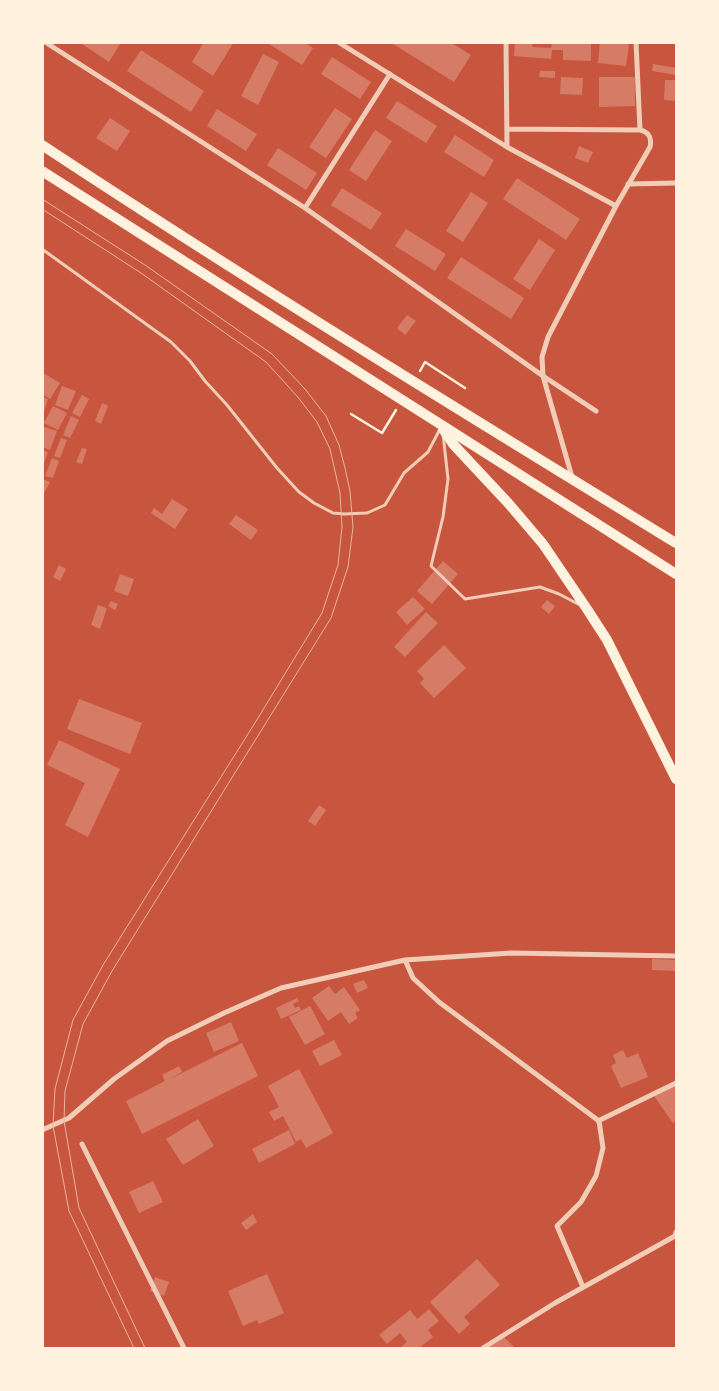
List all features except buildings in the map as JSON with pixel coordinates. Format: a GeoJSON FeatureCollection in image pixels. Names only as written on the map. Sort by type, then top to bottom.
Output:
{"type":"FeatureCollection","features":[{"type":"Feature","properties":{"kind":"highway"},"geometry":{"type":"LineString","coordinates":[[42,145],[359,349],[676,543]]}},
{"type":"Feature","properties":{"kind":"highway"},"geometry":{"type":"LineString","coordinates":[[42,171],[676,574]]}},
{"type":"Feature","properties":{"kind":"highway"},"geometry":{"type":"LineString","coordinates":[[442,426],[453,444],[543,544],[587,609],[607,640],[676,779]]}},
{"type":"Feature","properties":{"kind":"street"},"geometry":{"type":"LineString","coordinates":[[45,42],[305,208],[543,376],[596,411]]}},
{"type":"Feature","properties":{"kind":"street"},"geometry":{"type":"LineString","coordinates":[[338,42],[507,147],[616,206]]}},
{"type":"Feature","properties":{"kind":"street"},"geometry":{"type":"LineString","coordinates":[[506,42],[507,147]]}},
{"type":"Feature","properties":{"kind":"street"},"geometry":{"type":"LineString","coordinates":[[636,42],[640,130]]}},
{"type":"Feature","properties":{"kind":"street"},"geometry":{"type":"LineString","coordinates":[[305,208],[390,74]]}},
{"type":"Feature","properties":{"kind":"street"},"geometry":{"type":"LineString","coordinates":[[507,129],[640,130],[649,134],[651,145],[616,206],[548,337],[542,357],[543,376],[572,480]]}},
{"type":"Feature","properties":{"kind":"street"},"geometry":{"type":"LineString","coordinates":[[628,184],[676,183]]}},
{"type":"Feature","properties":{"kind":"street"},"geometry":{"type":"LineString","coordinates":[[42,1130],[69,1118],[114,1079],[167,1041],[281,988],[405,960],[511,952],[676,956]]}},
{"type":"Feature","properties":{"kind":"street"},"geometry":{"type":"LineString","coordinates":[[405,960],[413,978],[440,1002],[598,1120],[603,1148],[596,1176],[581,1202],[556,1226],[583,1287]]}},
{"type":"Feature","properties":{"kind":"street"},"geometry":{"type":"LineString","coordinates":[[598,1120],[676,1084]]}},
{"type":"Feature","properties":{"kind":"street"},"geometry":{"type":"LineString","coordinates":[[82,1144],[184,1348]]}},
{"type":"Feature","properties":{"kind":"street"},"geometry":{"type":"LineString","coordinates":[[483,1348],[555,1303],[675,1236],[676,1232]]}},
{"type":"Feature","properties":{"kind":"lane"},"geometry":{"type":"LineString","coordinates":[[42,249],[170,342],[190,361],[277,468],[299,492],[333,513],[367,513],[385,505],[404,473],[428,452],[442,426]]}},
{"type":"Feature","properties":{"kind":"lane"},"geometry":{"type":"LineString","coordinates":[[442,426],[448,479],[443,517],[432,566],[465,599],[540,587],[559,594],[587,609]]}},
{"type":"Feature","properties":{"kind":"path"},"geometry":{"type":"LineString","coordinates":[[425,362],[465,388]]}},
{"type":"Feature","properties":{"kind":"path"},"geometry":{"type":"LineString","coordinates":[[351,414],[382,433]]}},
{"type":"Feature","properties":{"kind":"tram line"},"geometry":{"type":"LineString","coordinates":[[42,199],[145,265],[272,354],[305,389],[326,416],[339,445],[350,491],[353,527],[348,567],[331,618],[112,971],[83,1024],[65,1091],[64,1121],[79,1208],[145,1348]]}},
{"type":"Feature","properties":{"kind":"tram line"},"geometry":{"type":"LineString","coordinates":[[42,209],[141,273],[266,362],[297,396],[317,422],[330,449],[340,493],[342,527],[338,565],[322,613],[103,965],[73,1020],[55,1089],[53,1126],[69,1211],[134,1348]]}}]}
